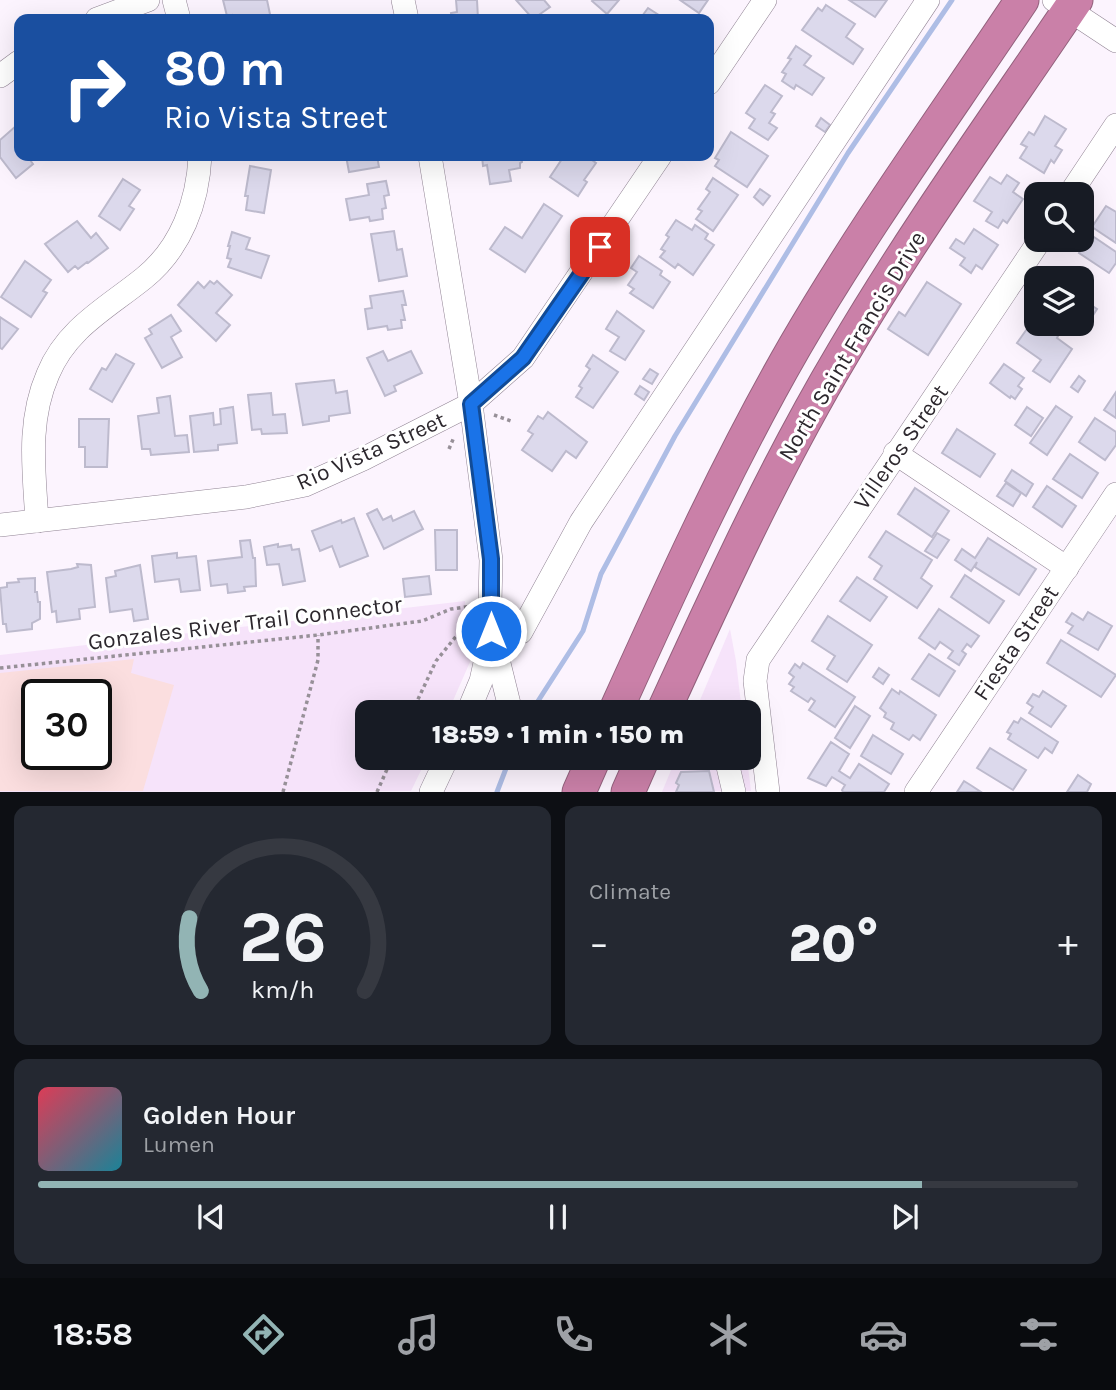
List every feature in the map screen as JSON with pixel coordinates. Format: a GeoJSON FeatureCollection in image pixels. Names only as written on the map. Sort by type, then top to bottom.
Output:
{"type":"FeatureCollection","features":[{"type":"Feature","properties":{"kind":"highway","name":"North Saint Francis Drive"},"geometry":{"type":"LineString","coordinates":[[620,700],[714,496],[795,346],[849,258],[1022,0]]}},
{"type":"Feature","properties":{"kind":"highway","name":"North Saint Francis Drive"},"geometry":{"type":"LineString","coordinates":[[669,700],[759,505],[831,373],[1066,3]]}},
{"type":"Feature","properties":{"kind":"highway"},"geometry":{"type":"LineString","coordinates":[[579,792],[589,770]]}},
{"type":"Feature","properties":{"kind":"highway"},"geometry":{"type":"LineString","coordinates":[[628,792],[638,770]]}},
{"type":"Feature","properties":{"kind":"street"},"geometry":{"type":"LineString","coordinates":[[110,14],[148,0]]}},
{"type":"Feature","properties":{"kind":"street"},"geometry":{"type":"LineString","coordinates":[[714,76],[765,0]]}},
{"type":"Feature","properties":{"kind":"street"},"geometry":{"type":"LineString","coordinates":[[491,631],[521,632],[580,522],[928,0]]}},
{"type":"Feature","properties":{"kind":"street"},"geometry":{"type":"LineString","coordinates":[[1066,3],[1116,41]]}},
{"type":"Feature","properties":{"kind":"street"},"geometry":{"type":"LineString","coordinates":[[1078,182],[1116,125]]}},
{"type":"Feature","properties":{"kind":"street"},"geometry":{"type":"LineString","coordinates":[[37,521],[33,427],[48,372],[81,326],[145,277],[166,255],[191,210],[198,183],[200,161]]}},
{"type":"Feature","properties":{"kind":"street"},"geometry":{"type":"LineString","coordinates":[[431,161],[480,409],[491,559],[491,631],[486,661],[472,700]]}},
{"type":"Feature","properties":{"kind":"street","name":"Rio Vista Street"},"geometry":{"type":"LineString","coordinates":[[0,524],[246,497],[305,485],[480,409],[523,358],[657,161]]}},
{"type":"Feature","properties":{"kind":"street","name":"Villeros Street"},"geometry":{"type":"LineString","coordinates":[[754,700],[755,674],[762,653],[1032,252]]}},
{"type":"Feature","properties":{"kind":"street"},"geometry":{"type":"LineString","coordinates":[[895,453],[1067,568]]}},
{"type":"Feature","properties":{"kind":"street","name":"Fiesta Street"},"geometry":{"type":"LineString","coordinates":[[916,792],[1116,494]]}},
{"type":"Feature","properties":{"kind":"street"},"geometry":{"type":"LineString","coordinates":[[491,631],[509,700]]}},
{"type":"Feature","properties":{"kind":"street"},"geometry":{"type":"LineString","coordinates":[[761,752],[768,792]]}},
{"type":"Feature","properties":{"kind":"street"},"geometry":{"type":"LineString","coordinates":[[431,792],[441,770]]}},
{"type":"Feature","properties":{"kind":"street"},"geometry":{"type":"LineString","coordinates":[[729,770],[734,792]]}},
{"type":"Feature","properties":{"kind":"path"},"geometry":{"type":"LineString","coordinates":[[480,409],[511,421]]}},
{"type":"Feature","properties":{"kind":"path"},"geometry":{"type":"LineString","coordinates":[[449,449],[455,435]]}},
{"type":"Feature","properties":{"kind":"path","name":"Gonzales River Trail Connector"},"geometry":{"type":"LineString","coordinates":[[0,668],[318,635],[422,621],[451,609],[491,604]]}},
{"type":"Feature","properties":{"kind":"path"},"geometry":{"type":"LineString","coordinates":[[418,700],[436,661],[462,629],[491,631]]}},
{"type":"Feature","properties":{"kind":"path"},"geometry":{"type":"LineString","coordinates":[[283,792],[318,660],[318,635]]}},
{"type":"Feature","properties":{"kind":"path"},"geometry":{"type":"LineString","coordinates":[[377,792],[387,770]]}},
{"type":"Feature","properties":{"kind":"shaded area"},"geometry":{"type":"Polygon","coordinates":[[[465,601],[470,662],[453,700],[355,700],[355,770],[421,770],[411,791],[0,792],[0,655],[465,601]]]}},
{"type":"Feature","properties":{"kind":"shaded area"},"geometry":{"type":"Polygon","coordinates":[[[730,629],[741,700],[700,700],[730,629]]]}},
{"type":"Feature","properties":{"kind":"shaded area"},"geometry":{"type":"Polygon","coordinates":[[[134,659],[131,673],[174,685],[143,791],[0,791],[0,673],[134,659]]]}},
{"type":"Feature","properties":{"kind":"shaded area"},"geometry":{"type":"Polygon","coordinates":[[[671,770],[748,770],[751,791],[662,792],[671,770]]]}},
{"type":"Feature","properties":{"kind":"building"},"geometry":{"type":"Polygon","coordinates":[[[223,0],[267,0],[270,14],[226,14],[223,0]]]}},
{"type":"Feature","properties":{"kind":"building"},"geometry":{"type":"Polygon","coordinates":[[[456,0],[477,0],[478,14],[451,14],[457,12],[456,0]]]}},
{"type":"Feature","properties":{"kind":"building"},"geometry":{"type":"Polygon","coordinates":[[[516,0],[544,0],[550,7],[540,14],[529,14],[516,0]]]}},
{"type":"Feature","properties":{"kind":"building"},"geometry":{"type":"Polygon","coordinates":[[[593,0],[619,0],[607,14],[593,0]]]}},
{"type":"Feature","properties":{"kind":"building"},"geometry":{"type":"Polygon","coordinates":[[[680,0],[708,0],[699,13],[680,0]]]}},
{"type":"Feature","properties":{"kind":"building"},"geometry":{"type":"Polygon","coordinates":[[[849,0],[887,0],[875,17],[849,0]]]}},
{"type":"Feature","properties":{"kind":"building"},"geometry":{"type":"Polygon","coordinates":[[[826,5],[855,24],[846,37],[863,49],[853,64],[802,30],[818,8],[822,11],[826,5]]]}},
{"type":"Feature","properties":{"kind":"building"},"geometry":{"type":"Polygon","coordinates":[[[648,8],[657,14],[644,14],[648,8]]]}},
{"type":"Feature","properties":{"kind":"building"},"geometry":{"type":"Polygon","coordinates":[[[796,46],[811,56],[804,65],[824,78],[812,95],[796,85],[794,89],[782,81],[786,74],[782,72],[796,46]]]}},
{"type":"Feature","properties":{"kind":"building"},"geometry":{"type":"Polygon","coordinates":[[[765,85],[782,96],[771,112],[775,114],[769,123],[777,128],[768,140],[749,128],[755,119],[746,113],[765,85]]]}},
{"type":"Feature","properties":{"kind":"building"},"geometry":{"type":"Polygon","coordinates":[[[1045,116],[1066,129],[1055,146],[1062,150],[1054,163],[1051,160],[1044,173],[1020,158],[1027,147],[1021,144],[1029,132],[1034,135],[1045,116]]]}},
{"type":"Feature","properties":{"kind":"building"},"geometry":{"type":"Polygon","coordinates":[[[821,118],[830,125],[825,132],[816,126],[821,118]]]}},
{"type":"Feature","properties":{"kind":"building"},"geometry":{"type":"Polygon","coordinates":[[[14,128],[14,161],[31,161],[33,164],[16,178],[0,157],[0,140],[14,128]]]}},
{"type":"Feature","properties":{"kind":"building"},"geometry":{"type":"Polygon","coordinates":[[[731,132],[768,156],[747,187],[715,166],[719,160],[715,158],[731,132]]]}},
{"type":"Feature","properties":{"kind":"building"},"geometry":{"type":"Polygon","coordinates":[[[347,161],[378,161],[379,167],[349,172],[347,161]]]}},
{"type":"Feature","properties":{"kind":"building"},"geometry":{"type":"Polygon","coordinates":[[[482,161],[522,162],[520,168],[509,170],[511,181],[490,184],[487,165],[483,166],[482,161]]]}},
{"type":"Feature","properties":{"kind":"building"},"geometry":{"type":"Polygon","coordinates":[[[561,161],[596,163],[584,180],[587,182],[578,196],[550,177],[561,161]]]}},
{"type":"Feature","properties":{"kind":"building"},"geometry":{"type":"Polygon","coordinates":[[[250,166],[271,170],[264,213],[246,210],[248,196],[245,196],[250,166]]]}},
{"type":"Feature","properties":{"kind":"building"},"geometry":{"type":"Polygon","coordinates":[[[1007,175],[1019,183],[1013,192],[1023,199],[1007,223],[1003,220],[998,228],[986,221],[992,212],[974,201],[990,177],[1001,184],[1007,175]]]}},
{"type":"Feature","properties":{"kind":"building"},"geometry":{"type":"Polygon","coordinates":[[[713,178],[738,195],[713,231],[696,219],[702,211],[698,209],[710,192],[706,189],[713,178]]]}},
{"type":"Feature","properties":{"kind":"building"},"geometry":{"type":"Polygon","coordinates":[[[123,179],[140,190],[129,206],[134,209],[120,230],[99,216],[123,179]]]}},
{"type":"Feature","properties":{"kind":"building"},"geometry":{"type":"Polygon","coordinates":[[[386,181],[389,195],[384,196],[386,208],[382,209],[383,219],[370,221],[369,217],[350,220],[346,199],[369,195],[367,184],[386,181]]]}},
{"type":"Feature","properties":{"kind":"building"},"geometry":{"type":"Polygon","coordinates":[[[760,189],[770,196],[763,205],[754,197],[760,189]]]}},
{"type":"Feature","properties":{"kind":"building"},"geometry":{"type":"Polygon","coordinates":[[[544,204],[562,216],[525,272],[490,249],[505,227],[522,238],[544,204]]]}},
{"type":"Feature","properties":{"kind":"building"},"geometry":{"type":"Polygon","coordinates":[[[1106,206],[1116,212],[1116,243],[1094,228],[1106,206]]]}},
{"type":"Feature","properties":{"kind":"building"},"geometry":{"type":"Polygon","coordinates":[[[676,220],[692,230],[695,225],[708,234],[705,239],[714,245],[693,275],[678,264],[675,268],[660,257],[665,251],[661,249],[669,237],[666,235],[676,220]]]}},
{"type":"Feature","properties":{"kind":"building"},"geometry":{"type":"Polygon","coordinates":[[[77,221],[91,238],[96,233],[108,248],[78,269],[75,266],[68,272],[45,244],[77,221]]]}},
{"type":"Feature","properties":{"kind":"building"},"geometry":{"type":"Polygon","coordinates":[[[974,229],[998,245],[982,269],[976,265],[971,273],[960,265],[965,258],[950,248],[956,239],[964,244],[974,229]]]}},
{"type":"Feature","properties":{"kind":"building"},"geometry":{"type":"Polygon","coordinates":[[[394,231],[397,250],[402,249],[407,276],[379,281],[371,234],[394,231]]]}},
{"type":"Feature","properties":{"kind":"building"},"geometry":{"type":"Polygon","coordinates":[[[232,232],[250,238],[246,249],[269,256],[261,278],[228,267],[231,259],[227,258],[228,246],[232,232]]]}},
{"type":"Feature","properties":{"kind":"building"},"geometry":{"type":"Polygon","coordinates":[[[1094,237],[1116,252],[1116,263],[1109,273],[1079,253],[1094,252],[1094,237]]]}},
{"type":"Feature","properties":{"kind":"building"},"geometry":{"type":"Polygon","coordinates":[[[639,256],[662,271],[660,275],[670,282],[653,308],[630,293],[634,289],[628,285],[637,272],[631,268],[639,256]]]}},
{"type":"Feature","properties":{"kind":"building"},"geometry":{"type":"Polygon","coordinates":[[[25,261],[51,280],[43,291],[47,293],[31,317],[1,297],[25,261]]]}},
{"type":"Feature","properties":{"kind":"building"},"geometry":{"type":"Polygon","coordinates":[[[210,281],[214,284],[217,281],[232,295],[216,313],[230,325],[216,341],[178,305],[198,282],[204,288],[210,281]]]}},
{"type":"Feature","properties":{"kind":"building"},"geometry":{"type":"Polygon","coordinates":[[[927,282],[961,304],[928,355],[888,329],[899,312],[905,316],[927,282]]]}},
{"type":"Feature","properties":{"kind":"building"},"geometry":{"type":"Polygon","coordinates":[[[403,291],[406,305],[402,305],[405,320],[401,320],[402,328],[388,330],[387,326],[368,329],[365,309],[372,308],[370,296],[403,291]]]}},
{"type":"Feature","properties":{"kind":"building"},"geometry":{"type":"Polygon","coordinates":[[[617,311],[644,331],[625,360],[610,351],[619,337],[606,329],[617,311]]]}},
{"type":"Feature","properties":{"kind":"building"},"geometry":{"type":"Polygon","coordinates":[[[171,315],[181,331],[171,337],[182,357],[162,368],[145,338],[152,334],[149,329],[171,315]]]}},
{"type":"Feature","properties":{"kind":"building"},"geometry":{"type":"Polygon","coordinates":[[[0,317],[18,329],[2,349],[0,348],[0,317]]]}},
{"type":"Feature","properties":{"kind":"building"},"geometry":{"type":"Polygon","coordinates":[[[1024,333],[1024,336],[1058,336],[1057,338],[1072,349],[1050,382],[1033,371],[1041,360],[1017,343],[1024,333]]]}},
{"type":"Feature","properties":{"kind":"building"},"geometry":{"type":"Polygon","coordinates":[[[383,351],[388,361],[411,351],[422,373],[394,386],[396,391],[385,396],[367,358],[383,351]]]}},
{"type":"Feature","properties":{"kind":"building"},"geometry":{"type":"Polygon","coordinates":[[[116,354],[134,364],[112,402],[90,389],[102,368],[106,370],[116,354]]]}},
{"type":"Feature","properties":{"kind":"building"},"geometry":{"type":"Polygon","coordinates":[[[593,355],[618,372],[593,408],[576,397],[582,388],[579,386],[590,369],[586,366],[593,355]]]}},
{"type":"Feature","properties":{"kind":"building"},"geometry":{"type":"Polygon","coordinates":[[[1004,364],[1024,378],[1018,386],[1022,389],[1015,399],[990,383],[1004,364]]]}},
{"type":"Feature","properties":{"kind":"building"},"geometry":{"type":"Polygon","coordinates":[[[650,369],[658,374],[652,384],[643,379],[650,369]]]}},
{"type":"Feature","properties":{"kind":"building"},"geometry":{"type":"Polygon","coordinates":[[[1079,376],[1085,381],[1078,392],[1071,387],[1079,376]]]}},
{"type":"Feature","properties":{"kind":"building"},"geometry":{"type":"Polygon","coordinates":[[[334,380],[336,393],[347,391],[350,413],[329,416],[329,421],[303,425],[296,384],[334,380]]]}},
{"type":"Feature","properties":{"kind":"building"},"geometry":{"type":"Polygon","coordinates":[[[640,386],[649,392],[644,400],[635,394],[640,386]]]}},
{"type":"Feature","properties":{"kind":"building"},"geometry":{"type":"Polygon","coordinates":[[[1116,392],[1116,418],[1104,410],[1116,392]]]}},
{"type":"Feature","properties":{"kind":"building"},"geometry":{"type":"Polygon","coordinates":[[[271,393],[273,415],[285,414],[287,433],[262,434],[261,429],[252,430],[248,395],[271,393]]]}},
{"type":"Feature","properties":{"kind":"building"},"geometry":{"type":"Polygon","coordinates":[[[170,396],[175,436],[187,435],[189,452],[151,455],[150,449],[142,449],[138,416],[159,413],[157,398],[170,396]]]}},
{"type":"Feature","properties":{"kind":"building"},"geometry":{"type":"Polygon","coordinates":[[[1056,406],[1072,417],[1047,455],[1030,443],[1056,406]]]}},
{"type":"Feature","properties":{"kind":"building"},"geometry":{"type":"Polygon","coordinates":[[[233,407],[237,443],[218,445],[218,450],[194,452],[190,416],[213,413],[214,425],[221,424],[220,409],[233,407]]]}},
{"type":"Feature","properties":{"kind":"building"},"geometry":{"type":"Polygon","coordinates":[[[1027,407],[1043,418],[1031,436],[1015,425],[1027,407]]]}},
{"type":"Feature","properties":{"kind":"building"},"geometry":{"type":"Polygon","coordinates":[[[548,412],[587,442],[576,458],[566,451],[552,471],[522,450],[533,434],[528,431],[538,416],[543,419],[548,412]]]}},
{"type":"Feature","properties":{"kind":"building"},"geometry":{"type":"Polygon","coordinates":[[[1095,418],[1116,432],[1116,445],[1105,460],[1079,442],[1095,418]]]}},
{"type":"Feature","properties":{"kind":"building"},"geometry":{"type":"Polygon","coordinates":[[[79,419],[109,419],[107,467],[85,467],[85,447],[79,447],[79,419]]]}},
{"type":"Feature","properties":{"kind":"building"},"geometry":{"type":"Polygon","coordinates":[[[957,429],[995,454],[980,477],[942,453],[957,429]]]}},
{"type":"Feature","properties":{"kind":"building"},"geometry":{"type":"Polygon","coordinates":[[[1070,454],[1098,473],[1082,498],[1053,479],[1070,454]]]}},
{"type":"Feature","properties":{"kind":"building"},"geometry":{"type":"Polygon","coordinates":[[[1012,470],[1033,484],[1026,496],[1005,481],[1012,470]]]}},
{"type":"Feature","properties":{"kind":"building"},"geometry":{"type":"Polygon","coordinates":[[[1006,483],[1021,493],[1013,506],[997,496],[1006,483]]]}},
{"type":"Feature","properties":{"kind":"building"},"geometry":{"type":"Polygon","coordinates":[[[1047,486],[1076,506],[1062,527],[1033,507],[1047,486]]]}},
{"type":"Feature","properties":{"kind":"building"},"geometry":{"type":"Polygon","coordinates":[[[915,488],[949,511],[932,537],[898,514],[915,488]]]}},
{"type":"Feature","properties":{"kind":"building"},"geometry":{"type":"Polygon","coordinates":[[[377,509],[383,520],[391,516],[393,521],[414,511],[423,529],[384,549],[367,514],[377,509]]]}},
{"type":"Feature","properties":{"kind":"building"},"geometry":{"type":"Polygon","coordinates":[[[354,518],[368,556],[340,567],[332,546],[320,551],[312,531],[354,518]]]}},
{"type":"Feature","properties":{"kind":"building"},"geometry":{"type":"Polygon","coordinates":[[[435,530],[457,530],[457,570],[436,570],[435,530]]]}},
{"type":"Feature","properties":{"kind":"building"},"geometry":{"type":"Polygon","coordinates":[[[886,531],[932,560],[921,578],[932,586],[917,608],[874,579],[882,566],[869,557],[886,531]]]}},
{"type":"Feature","properties":{"kind":"building"},"geometry":{"type":"Polygon","coordinates":[[[937,533],[949,540],[937,558],[925,551],[937,533]]]}},
{"type":"Feature","properties":{"kind":"building"},"geometry":{"type":"Polygon","coordinates":[[[988,538],[1036,569],[1019,595],[975,567],[977,562],[971,571],[955,560],[962,549],[975,558],[988,538]]]}},
{"type":"Feature","properties":{"kind":"building"},"geometry":{"type":"Polygon","coordinates":[[[250,540],[255,558],[256,586],[244,587],[245,591],[228,593],[227,584],[211,586],[208,561],[242,557],[240,541],[250,540]]]}},
{"type":"Feature","properties":{"kind":"building"},"geometry":{"type":"Polygon","coordinates":[[[278,544],[278,547],[291,545],[292,550],[299,549],[305,581],[283,585],[279,564],[267,565],[264,547],[278,544]]]}},
{"type":"Feature","properties":{"kind":"building"},"geometry":{"type":"Polygon","coordinates":[[[177,553],[177,558],[196,556],[200,590],[181,592],[179,579],[155,582],[152,556],[177,553]]]}},
{"type":"Feature","properties":{"kind":"building"},"geometry":{"type":"Polygon","coordinates":[[[77,564],[91,565],[95,607],[79,609],[80,619],[57,622],[56,611],[52,612],[47,572],[71,569],[78,567],[77,564]]]}},
{"type":"Feature","properties":{"kind":"building"},"geometry":{"type":"Polygon","coordinates":[[[140,565],[148,619],[134,621],[132,609],[110,612],[106,578],[116,576],[115,571],[140,565]]]}},
{"type":"Feature","properties":{"kind":"building"},"geometry":{"type":"Polygon","coordinates":[[[965,575],[1004,601],[989,623],[951,597],[965,575]]]}},
{"type":"Feature","properties":{"kind":"building"},"geometry":{"type":"Polygon","coordinates":[[[429,576],[431,594],[405,597],[403,579],[429,576]]]}},
{"type":"Feature","properties":{"kind":"building"},"geometry":{"type":"Polygon","coordinates":[[[857,577],[887,597],[870,621],[840,601],[857,577]]]}},
{"type":"Feature","properties":{"kind":"building"},"geometry":{"type":"Polygon","coordinates":[[[35,578],[40,619],[32,623],[32,629],[7,632],[6,624],[3,624],[0,588],[7,587],[7,583],[19,582],[18,579],[35,578]]]}},
{"type":"Feature","properties":{"kind":"building"},"geometry":{"type":"Polygon","coordinates":[[[939,609],[979,636],[971,647],[967,644],[962,651],[966,654],[959,665],[948,658],[953,651],[940,642],[935,649],[919,638],[939,609]]]}},
{"type":"Feature","properties":{"kind":"building"},"geometry":{"type":"Polygon","coordinates":[[[1088,612],[1112,626],[1098,650],[1068,633],[1073,626],[1066,622],[1072,613],[1083,620],[1088,612]]]}},
{"type":"Feature","properties":{"kind":"building"},"geometry":{"type":"Polygon","coordinates":[[[828,616],[872,645],[847,682],[827,669],[835,656],[812,641],[828,616]]]}},
{"type":"Feature","properties":{"kind":"building"},"geometry":{"type":"Polygon","coordinates":[[[1061,640],[1116,675],[1101,697],[1047,663],[1061,640]]]}},
{"type":"Feature","properties":{"kind":"building"},"geometry":{"type":"Polygon","coordinates":[[[929,654],[955,671],[939,696],[912,679],[929,654]]]}},
{"type":"Feature","properties":{"kind":"building"},"geometry":{"type":"Polygon","coordinates":[[[803,663],[855,697],[835,727],[809,710],[815,701],[811,698],[808,702],[791,691],[794,687],[789,684],[794,677],[789,673],[795,664],[800,668],[803,663]]]}},
{"type":"Feature","properties":{"kind":"building"},"geometry":{"type":"Polygon","coordinates":[[[879,668],[889,675],[883,684],[873,677],[879,668]]]}},
{"type":"Feature","properties":{"kind":"building"},"geometry":{"type":"Polygon","coordinates":[[[892,689],[899,694],[900,691],[936,715],[920,740],[913,735],[909,740],[891,729],[894,723],[884,717],[886,713],[880,708],[892,689]]]}},
{"type":"Feature","properties":{"kind":"building"},"geometry":{"type":"Polygon","coordinates":[[[1043,691],[1066,706],[1051,727],[1029,713],[1033,707],[1027,703],[1033,694],[1039,697],[1043,691]]]}},
{"type":"Feature","properties":{"kind":"building"},"geometry":{"type":"Polygon","coordinates":[[[855,706],[870,716],[850,748],[835,738],[855,706]]]}},
{"type":"Feature","properties":{"kind":"building"},"geometry":{"type":"Polygon","coordinates":[[[1021,718],[1058,742],[1052,753],[1045,748],[1038,758],[1008,739],[1011,734],[1007,732],[1014,721],[1018,723],[1021,718]]]}},
{"type":"Feature","properties":{"kind":"building"},"geometry":{"type":"Polygon","coordinates":[[[873,735],[903,754],[891,774],[861,756],[873,735]]]}},
{"type":"Feature","properties":{"kind":"building"},"geometry":{"type":"Polygon","coordinates":[[[831,742],[849,754],[839,771],[850,778],[859,764],[889,784],[884,792],[843,792],[845,785],[832,777],[826,786],[808,778],[831,742]]]}},
{"type":"Feature","properties":{"kind":"building"},"geometry":{"type":"Polygon","coordinates":[[[990,748],[1026,770],[1013,790],[977,768],[990,748]]]}},
{"type":"Feature","properties":{"kind":"building"},"geometry":{"type":"Polygon","coordinates":[[[709,771],[714,792],[676,792],[679,785],[676,783],[681,772],[709,771]]]}},
{"type":"Feature","properties":{"kind":"building"},"geometry":{"type":"Polygon","coordinates":[[[1078,775],[1091,784],[1087,792],[1067,792],[1078,775]]]}},
{"type":"Feature","properties":{"kind":"building"},"geometry":{"type":"Polygon","coordinates":[[[964,781],[972,786],[981,792],[957,792],[964,781]]]}},
{"type":"Feature","properties":{"kind":"waterway"},"geometry":{"type":"LineString","coordinates":[[539,700],[583,631],[601,574],[675,436],[848,153],[952,0]]}},
{"type":"Feature","properties":{"kind":"waterway"},"geometry":{"type":"LineString","coordinates":[[497,792],[505,770]]}},
{"type":"Feature","properties":{"kind":"route"},"geometry":{"type":"LineString","coordinates":[[491,631],[491,559],[471,404],[523,358],[600,247]]}}]}
